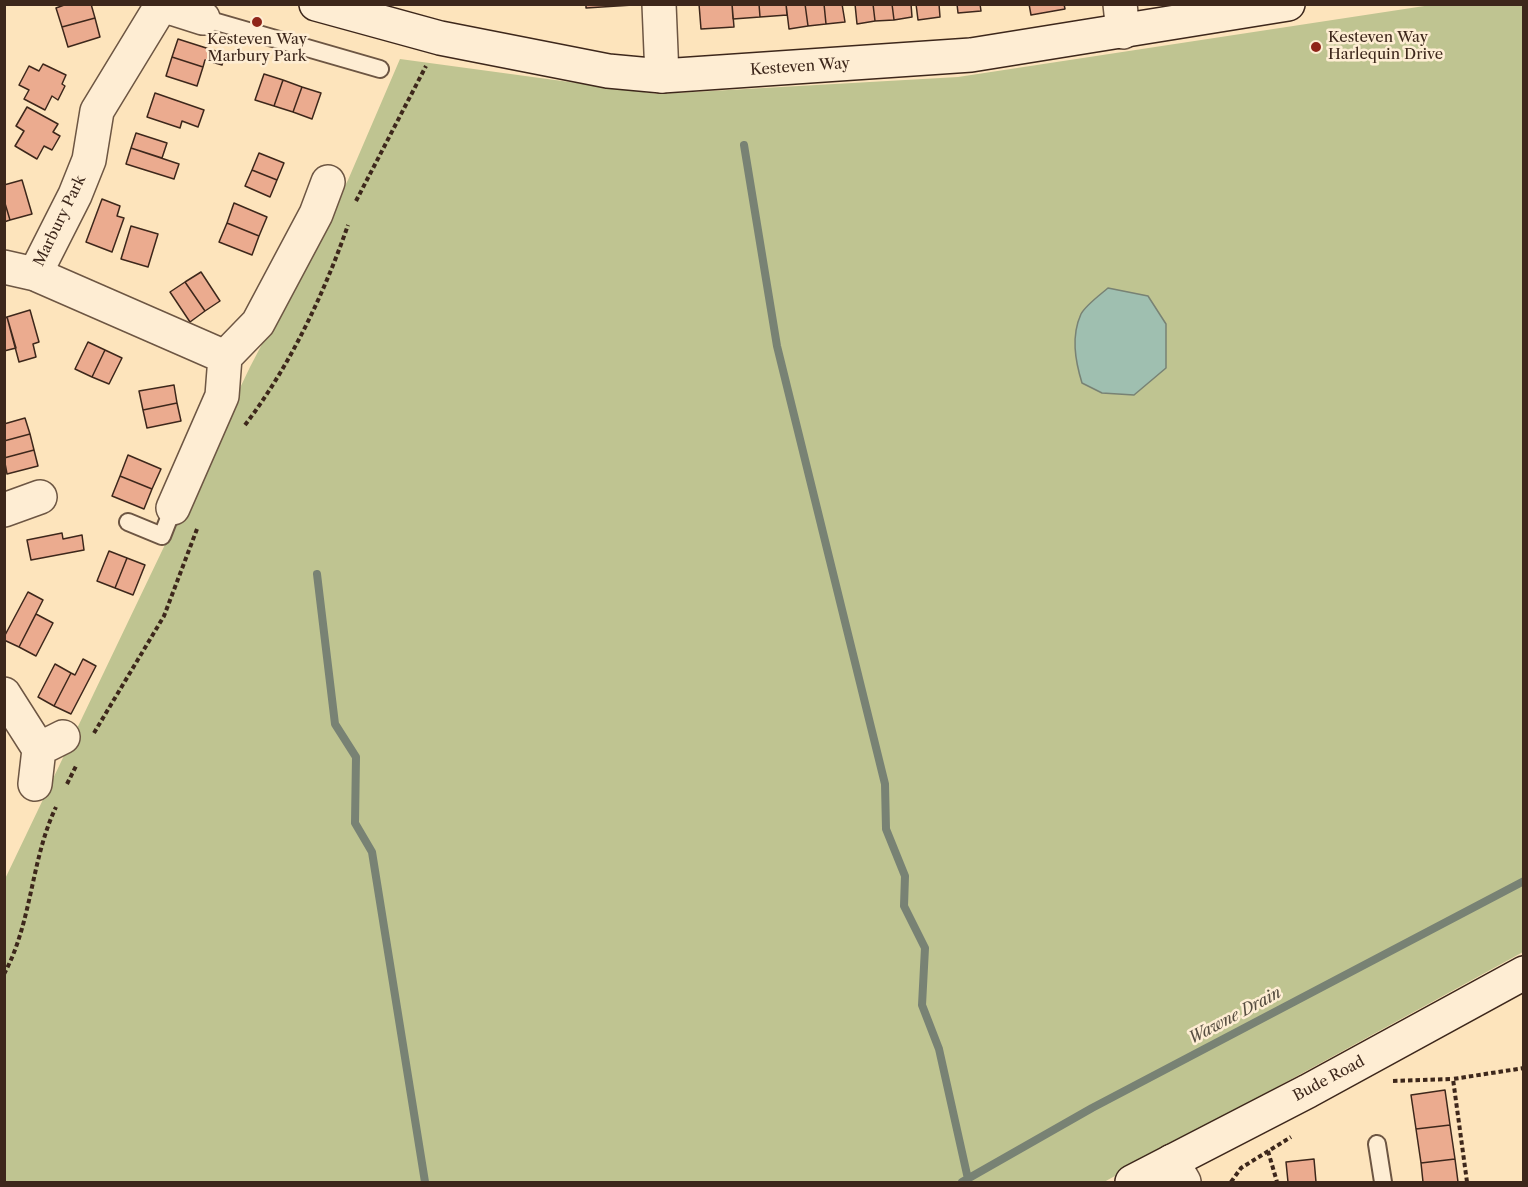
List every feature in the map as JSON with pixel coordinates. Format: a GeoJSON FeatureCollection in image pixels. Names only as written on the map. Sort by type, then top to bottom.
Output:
{"type":"FeatureCollection","features":[{"type":"Feature","properties":{"kind":"street","name":"Kesteven Way"},"geometry":{"type":"LineString","coordinates":[[316,4],[440,38],[608,71],[662,76],[971,55],[1122,18],[1288,4]]}},
{"type":"Feature","properties":{"kind":"street"},"geometry":{"type":"LineString","coordinates":[[659,4],[662,76]]}},
{"type":"Feature","properties":{"kind":"street","name":"Marbury Park"},"geometry":{"type":"LineString","coordinates":[[203,18],[160,5],[97,111],[89,160],[75,195],[20,271],[225,357]]}},
{"type":"Feature","properties":{"kind":"street"},"geometry":{"type":"LineString","coordinates":[[187,515],[222,396],[225,357],[258,323],[316,214],[328,182]]}},
{"type":"Feature","properties":{"kind":"street"},"geometry":{"type":"LineString","coordinates":[[4,510],[40,496]]}},
{"type":"Feature","properties":{"kind":"street"},"geometry":{"type":"LineString","coordinates":[[4,694],[67,747],[52,793]]}},
{"type":"Feature","properties":{"kind":"street","name":"Bude Road"},"geometry":{"type":"LineString","coordinates":[[1132,1182],[1178,1172],[1308,1091],[1524,973]]}},
{"type":"Feature","properties":{"kind":"lane"},"geometry":{"type":"LineString","coordinates":[[203,18],[380,69]]}},
{"type":"Feature","properties":{"kind":"lane"},"geometry":{"type":"LineString","coordinates":[[128,522],[162,536],[187,515]]}},
{"type":"Feature","properties":{"kind":"lane"},"geometry":{"type":"LineString","coordinates":[[1377,1144],[1383,1182]]}},
{"type":"Feature","properties":{"kind":"path"},"geometry":{"type":"LineString","coordinates":[[355,203],[440,38]]}},
{"type":"Feature","properties":{"kind":"path"},"geometry":{"type":"LineString","coordinates":[[239,432],[257,409],[288,357],[332,271],[351,215]]}},
{"type":"Feature","properties":{"kind":"path"},"geometry":{"type":"LineString","coordinates":[[4,974],[26,914],[48,824],[52,793],[67,747],[164,616],[187,515]]}},
{"type":"Feature","properties":{"kind":"path"},"geometry":{"type":"LineString","coordinates":[[1386,1082],[1453,1079],[1524,1068]]}},
{"type":"Feature","properties":{"kind":"path"},"geometry":{"type":"LineString","coordinates":[[1453,1079],[1467,1182]]}},
{"type":"Feature","properties":{"kind":"path"},"geometry":{"type":"LineString","coordinates":[[1268,1151],[1277,1182]]}},
{"type":"Feature","properties":{"kind":"green space"},"geometry":{"type":"Polygon","coordinates":[[[1431,5],[1523,5],[1523,952],[1104,1182],[5,1182],[4,881],[250,367],[348,180],[400,59],[658,94],[958,77],[1431,5]]]}},
{"type":"Feature","properties":{"kind":"shaded area"},"geometry":{"type":"Polygon","coordinates":[[[1108,288],[1148,296],[1166,324],[1166,368],[1134,395],[1102,393],[1082,383],[1075,348],[1078,322],[1086,307],[1108,288]]]}},
{"type":"Feature","properties":{"kind":"building"},"geometry":{"type":"Polygon","coordinates":[[[67,4],[91,4],[95,18],[62,27],[56,8],[67,4]]]}},
{"type":"Feature","properties":{"kind":"building"},"geometry":{"type":"Polygon","coordinates":[[[586,4],[633,4],[633,5],[586,8],[586,4]]]}},
{"type":"Feature","properties":{"kind":"building"},"geometry":{"type":"Polygon","coordinates":[[[699,4],[732,4],[734,27],[701,29],[699,4]]]}},
{"type":"Feature","properties":{"kind":"building"},"geometry":{"type":"Polygon","coordinates":[[[732,4],[759,4],[760,17],[733,19],[732,4]]]}},
{"type":"Feature","properties":{"kind":"building"},"geometry":{"type":"Polygon","coordinates":[[[759,4],[786,4],[787,15],[760,17],[759,4]]]}},
{"type":"Feature","properties":{"kind":"building"},"geometry":{"type":"Polygon","coordinates":[[[786,4],[805,4],[808,26],[789,29],[786,4]]]}},
{"type":"Feature","properties":{"kind":"building"},"geometry":{"type":"Polygon","coordinates":[[[805,4],[824,4],[826,24],[808,26],[805,4]]]}},
{"type":"Feature","properties":{"kind":"building"},"geometry":{"type":"Polygon","coordinates":[[[824,4],[842,4],[845,22],[826,24],[824,4]]]}},
{"type":"Feature","properties":{"kind":"building"},"geometry":{"type":"Polygon","coordinates":[[[855,4],[873,4],[875,21],[857,24],[855,4]]]}},
{"type":"Feature","properties":{"kind":"building"},"geometry":{"type":"Polygon","coordinates":[[[873,4],[892,4],[894,20],[875,21],[873,4]]]}},
{"type":"Feature","properties":{"kind":"building"},"geometry":{"type":"Polygon","coordinates":[[[892,4],[911,4],[912,17],[894,20],[892,4]]]}},
{"type":"Feature","properties":{"kind":"building"},"geometry":{"type":"Polygon","coordinates":[[[916,4],[939,4],[940,17],[918,20],[916,4]]]}},
{"type":"Feature","properties":{"kind":"building"},"geometry":{"type":"Polygon","coordinates":[[[957,4],[980,4],[981,11],[958,13],[957,4]]]}},
{"type":"Feature","properties":{"kind":"building"},"geometry":{"type":"Polygon","coordinates":[[[1029,4],[1064,4],[1065,9],[1031,15],[1029,4]]]}},
{"type":"Feature","properties":{"kind":"building"},"geometry":{"type":"Polygon","coordinates":[[[95,18],[100,37],[68,47],[62,27],[95,18]]]}},
{"type":"Feature","properties":{"kind":"building"},"geometry":{"type":"Polygon","coordinates":[[[178,39],[225,54],[222,65],[205,60],[203,67],[172,57],[178,39]]]}},
{"type":"Feature","properties":{"kind":"building"},"geometry":{"type":"Polygon","coordinates":[[[172,57],[203,67],[197,86],[166,76],[172,57]]]}},
{"type":"Feature","properties":{"kind":"building"},"geometry":{"type":"Polygon","coordinates":[[[43,64],[66,75],[62,84],[65,86],[58,100],[52,96],[45,110],[24,99],[29,90],[19,85],[29,66],[39,71],[43,64]]]}},
{"type":"Feature","properties":{"kind":"building"},"geometry":{"type":"Polygon","coordinates":[[[264,74],[283,80],[274,106],[255,100],[264,74]]]}},
{"type":"Feature","properties":{"kind":"building"},"geometry":{"type":"Polygon","coordinates":[[[283,80],[302,87],[293,112],[274,106],[283,80]]]}},
{"type":"Feature","properties":{"kind":"building"},"geometry":{"type":"Polygon","coordinates":[[[302,87],[321,93],[312,119],[293,112],[302,87]]]}},
{"type":"Feature","properties":{"kind":"building"},"geometry":{"type":"Polygon","coordinates":[[[155,93],[204,110],[198,127],[182,121],[180,128],[147,117],[155,93]]]}},
{"type":"Feature","properties":{"kind":"building"},"geometry":{"type":"Polygon","coordinates":[[[27,107],[58,124],[53,132],[60,136],[52,150],[44,146],[37,159],[15,146],[24,131],[16,126],[27,107]]]}},
{"type":"Feature","properties":{"kind":"building"},"geometry":{"type":"Polygon","coordinates":[[[136,133],[167,143],[162,158],[131,148],[136,133]]]}},
{"type":"Feature","properties":{"kind":"building"},"geometry":{"type":"Polygon","coordinates":[[[131,148],[179,164],[174,179],[126,164],[131,148]]]}},
{"type":"Feature","properties":{"kind":"building"},"geometry":{"type":"Polygon","coordinates":[[[259,153],[284,163],[277,180],[252,170],[259,153]]]}},
{"type":"Feature","properties":{"kind":"building"},"geometry":{"type":"Polygon","coordinates":[[[252,170],[277,180],[270,197],[245,186],[252,170]]]}},
{"type":"Feature","properties":{"kind":"building"},"geometry":{"type":"Polygon","coordinates":[[[22,180],[32,214],[10,220],[4,200],[4,185],[22,180]]]}},
{"type":"Feature","properties":{"kind":"building"},"geometry":{"type":"Polygon","coordinates":[[[102,199],[120,206],[117,216],[124,218],[112,252],[86,242],[102,199]]]}},
{"type":"Feature","properties":{"kind":"building"},"geometry":{"type":"Polygon","coordinates":[[[4,200],[10,220],[4,222],[4,200]]]}},
{"type":"Feature","properties":{"kind":"building"},"geometry":{"type":"Polygon","coordinates":[[[234,203],[267,217],[259,236],[227,223],[234,203]]]}},
{"type":"Feature","properties":{"kind":"building"},"geometry":{"type":"Polygon","coordinates":[[[227,223],[259,236],[252,255],[219,242],[227,223]]]}},
{"type":"Feature","properties":{"kind":"building"},"geometry":{"type":"Polygon","coordinates":[[[131,226],[158,234],[148,267],[121,259],[131,226]]]}},
{"type":"Feature","properties":{"kind":"building"},"geometry":{"type":"Polygon","coordinates":[[[201,272],[220,301],[205,311],[185,282],[201,272]]]}},
{"type":"Feature","properties":{"kind":"building"},"geometry":{"type":"Polygon","coordinates":[[[185,282],[205,311],[190,322],[170,292],[185,282]]]}},
{"type":"Feature","properties":{"kind":"building"},"geometry":{"type":"Polygon","coordinates":[[[30,310],[39,342],[33,344],[36,357],[19,362],[7,317],[30,310]]]}},
{"type":"Feature","properties":{"kind":"building"},"geometry":{"type":"Polygon","coordinates":[[[7,317],[16,348],[4,351],[4,318],[7,317]]]}},
{"type":"Feature","properties":{"kind":"building"},"geometry":{"type":"Polygon","coordinates":[[[88,342],[105,350],[92,377],[75,369],[88,342]]]}},
{"type":"Feature","properties":{"kind":"building"},"geometry":{"type":"Polygon","coordinates":[[[105,350],[122,358],[109,384],[92,377],[105,350]]]}},
{"type":"Feature","properties":{"kind":"building"},"geometry":{"type":"Polygon","coordinates":[[[174,385],[177,403],[143,410],[139,391],[174,385]]]}},
{"type":"Feature","properties":{"kind":"building"},"geometry":{"type":"Polygon","coordinates":[[[177,403],[181,421],[147,428],[143,410],[177,403]]]}},
{"type":"Feature","properties":{"kind":"building"},"geometry":{"type":"Polygon","coordinates":[[[25,418],[30,434],[4,441],[4,424],[25,418]]]}},
{"type":"Feature","properties":{"kind":"building"},"geometry":{"type":"Polygon","coordinates":[[[30,434],[34,450],[4,458],[4,441],[30,434]]]}},
{"type":"Feature","properties":{"kind":"building"},"geometry":{"type":"Polygon","coordinates":[[[34,450],[38,466],[7,474],[4,458],[34,450]]]}},
{"type":"Feature","properties":{"kind":"building"},"geometry":{"type":"Polygon","coordinates":[[[128,455],[161,469],[152,489],[120,476],[128,455]]]}},
{"type":"Feature","properties":{"kind":"building"},"geometry":{"type":"Polygon","coordinates":[[[120,476],[152,489],[144,509],[112,496],[120,476]]]}},
{"type":"Feature","properties":{"kind":"building"},"geometry":{"type":"Polygon","coordinates":[[[62,533],[63,539],[82,535],[84,550],[31,560],[27,540],[62,533]]]}},
{"type":"Feature","properties":{"kind":"building"},"geometry":{"type":"Polygon","coordinates":[[[109,551],[127,558],[115,588],[97,581],[109,551]]]}},
{"type":"Feature","properties":{"kind":"building"},"geometry":{"type":"Polygon","coordinates":[[[127,558],[145,565],[133,595],[115,588],[127,558]]]}},
{"type":"Feature","properties":{"kind":"building"},"geometry":{"type":"Polygon","coordinates":[[[28,592],[43,600],[19,647],[4,640],[4,637],[28,592]]]}},
{"type":"Feature","properties":{"kind":"building"},"geometry":{"type":"Polygon","coordinates":[[[36,614],[53,623],[36,656],[19,647],[36,614]]]}},
{"type":"Feature","properties":{"kind":"building"},"geometry":{"type":"Polygon","coordinates":[[[83,659],[96,666],[71,714],[54,706],[71,673],[75,675],[83,659]]]}},
{"type":"Feature","properties":{"kind":"building"},"geometry":{"type":"Polygon","coordinates":[[[55,664],[71,673],[54,706],[38,697],[55,664]]]}},
{"type":"Feature","properties":{"kind":"building"},"geometry":{"type":"Polygon","coordinates":[[[1445,1090],[1450,1125],[1416,1129],[1411,1095],[1445,1090]]]}},
{"type":"Feature","properties":{"kind":"building"},"geometry":{"type":"Polygon","coordinates":[[[1450,1125],[1455,1159],[1421,1163],[1416,1129],[1450,1125]]]}},
{"type":"Feature","properties":{"kind":"building"},"geometry":{"type":"Polygon","coordinates":[[[1314,1159],[1316,1182],[1288,1182],[1286,1162],[1314,1159]]]}},
{"type":"Feature","properties":{"kind":"building"},"geometry":{"type":"Polygon","coordinates":[[[1455,1159],[1458,1182],[1423,1182],[1421,1163],[1455,1159]]]}},
{"type":"Feature","properties":{"kind":"waterway"},"geometry":{"type":"LineString","coordinates":[[744,145],[777,346],[885,784],[886,829],[905,876],[904,906],[925,948],[922,1005],[939,1049],[968,1179]]}},
{"type":"Feature","properties":{"kind":"waterway"},"geometry":{"type":"LineString","coordinates":[[317,574],[335,724],[356,757],[355,823],[372,852],[425,1182]]}},
{"type":"Feature","properties":{"kind":"waterway","name":"Wawne Drain"},"geometry":{"type":"LineString","coordinates":[[962,1182],[1092,1108],[1524,881]]}},
{"type":"Feature","properties":{"kind":"place","name":"Kesteven Way Marbury Park"},"geometry":{"type":"Point","coordinates":[257,22]}},
{"type":"Feature","properties":{"kind":"place","name":"Kesteven Way Harlequin Drive"},"geometry":{"type":"Point","coordinates":[1316,47]}}]}
